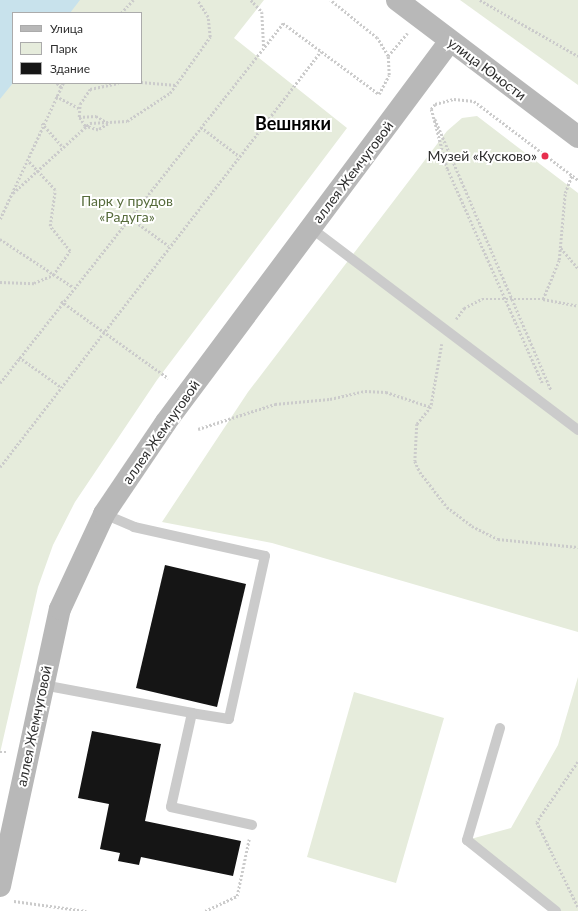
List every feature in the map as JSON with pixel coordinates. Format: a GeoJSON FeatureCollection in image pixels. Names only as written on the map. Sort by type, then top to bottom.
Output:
{"type":"FeatureCollection","features":[{"type":"Feature","properties":{"kind":"street","name":"улица Юности"},"geometry":{"type":"LineString","coordinates":[[397,0],[578,137]]}},
{"type":"Feature","properties":{"kind":"street","name":"аллея Жемчуговой"},"geometry":{"type":"LineString","coordinates":[[3,893],[43,685],[60,610],[104,514],[166,422],[450,41]]}},
{"type":"Feature","properties":{"kind":"lane"},"geometry":{"type":"LineString","coordinates":[[311,228],[578,430]]}},
{"type":"Feature","properties":{"kind":"lane"},"geometry":{"type":"LineString","coordinates":[[43,685],[229,720],[265,556],[134,527],[104,514]]}},
{"type":"Feature","properties":{"kind":"lane"},"geometry":{"type":"LineString","coordinates":[[192,713],[171,807],[252,825]]}},
{"type":"Feature","properties":{"kind":"lane"},"geometry":{"type":"LineString","coordinates":[[500,728],[467,840],[556,911]]}},
{"type":"Feature","properties":{"kind":"path"},"geometry":{"type":"LineString","coordinates":[[122,12],[132,0]]}},
{"type":"Feature","properties":{"kind":"path"},"geometry":{"type":"LineString","coordinates":[[13,193],[85,126],[127,121],[146,112],[176,86],[210,37],[208,17],[197,0]]}},
{"type":"Feature","properties":{"kind":"path"},"geometry":{"type":"LineString","coordinates":[[251,0],[262,12],[264,48]]}},
{"type":"Feature","properties":{"kind":"path"},"geometry":{"type":"LineString","coordinates":[[0,383],[61,302],[283,23],[379,94],[389,75],[388,56],[377,38],[330,0]]}},
{"type":"Feature","properties":{"kind":"path"},"geometry":{"type":"LineString","coordinates":[[480,0],[578,56]]}},
{"type":"Feature","properties":{"kind":"path"},"geometry":{"type":"LineString","coordinates":[[388,56],[402,40]]}},
{"type":"Feature","properties":{"kind":"path"},"geometry":{"type":"LineString","coordinates":[[0,468],[169,246],[321,51]]}},
{"type":"Feature","properties":{"kind":"path"},"geometry":{"type":"LineString","coordinates":[[142,82],[176,86]]}},
{"type":"Feature","properties":{"kind":"path"},"geometry":{"type":"LineString","coordinates":[[58,84],[61,87]]}},
{"type":"Feature","properties":{"kind":"path"},"geometry":{"type":"LineString","coordinates":[[0,219],[28,161],[42,123],[62,84]]}},
{"type":"Feature","properties":{"kind":"path"},"geometry":{"type":"LineString","coordinates":[[109,123],[98,130],[85,126],[79,117],[79,108],[90,89],[113,84]]}},
{"type":"Feature","properties":{"kind":"path"},"geometry":{"type":"LineString","coordinates":[[56,96],[79,108]]}},
{"type":"Feature","properties":{"kind":"path"},"geometry":{"type":"LineString","coordinates":[[431,109],[435,104],[454,99],[474,101],[578,180]]}},
{"type":"Feature","properties":{"kind":"path"},"geometry":{"type":"LineString","coordinates":[[431,109],[510,297],[564,420]]}},
{"type":"Feature","properties":{"kind":"path"},"geometry":{"type":"LineString","coordinates":[[431,109],[446,169],[505,297],[554,412]]}},
{"type":"Feature","properties":{"kind":"path"},"geometry":{"type":"LineString","coordinates":[[79,117],[96,116],[109,123]]}},
{"type":"Feature","properties":{"kind":"path"},"geometry":{"type":"LineString","coordinates":[[42,123],[62,146]]}},
{"type":"Feature","properties":{"kind":"path"},"geometry":{"type":"LineString","coordinates":[[201,127],[239,156]]}},
{"type":"Feature","properties":{"kind":"path"},"geometry":{"type":"LineString","coordinates":[[0,282],[34,283],[54,275],[70,251],[50,226],[55,190],[28,161]]}},
{"type":"Feature","properties":{"kind":"path"},"geometry":{"type":"LineString","coordinates":[[543,299],[554,277],[561,247],[565,193],[572,175]]}},
{"type":"Feature","properties":{"kind":"path"},"geometry":{"type":"LineString","coordinates":[[129,217],[169,246]]}},
{"type":"Feature","properties":{"kind":"path"},"geometry":{"type":"LineString","coordinates":[[0,239],[73,287]]}},
{"type":"Feature","properties":{"kind":"path"},"geometry":{"type":"LineString","coordinates":[[561,247],[578,268]]}},
{"type":"Feature","properties":{"kind":"path"},"geometry":{"type":"LineString","coordinates":[[578,306],[543,299],[510,297],[473,303],[447,331],[437,361],[432,407],[417,424],[415,461],[435,495],[447,507],[472,526],[498,539],[578,547]]}},
{"type":"Feature","properties":{"kind":"path"},"geometry":{"type":"LineString","coordinates":[[61,302],[168,378]]}},
{"type":"Feature","properties":{"kind":"path"},"geometry":{"type":"LineString","coordinates":[[20,357],[61,387]]}},
{"type":"Feature","properties":{"kind":"path"},"geometry":{"type":"LineString","coordinates":[[198,429],[275,404],[330,399],[365,390],[386,392],[432,407]]}},
{"type":"Feature","properties":{"kind":"path"},"geometry":{"type":"LineString","coordinates":[[0,752],[8,752]]}},
{"type":"Feature","properties":{"kind":"path"},"geometry":{"type":"LineString","coordinates":[[578,762],[537,822],[578,907]]}},
{"type":"Feature","properties":{"kind":"path"},"geometry":{"type":"LineString","coordinates":[[205,911],[237,896],[252,825]]}},
{"type":"Feature","properties":{"kind":"path"},"geometry":{"type":"LineString","coordinates":[[3,893],[86,911]]}},
{"type":"Feature","properties":{"kind":"green space","name":"Парк у прудов «Радуга»"},"geometry":{"type":"Polygon","coordinates":[[[0,0],[264,0],[234,38],[347,128],[157,380],[75,502],[53,545],[38,587],[0,753],[0,0]]]}},
{"type":"Feature","properties":{"kind":"green space"},"geometry":{"type":"Polygon","coordinates":[[[460,0],[578,0],[578,85],[460,0]]]}},
{"type":"Feature","properties":{"kind":"green space"},"geometry":{"type":"Polygon","coordinates":[[[477,116],[578,193],[578,632],[272,543],[162,522],[248,392],[447,131],[462,118],[477,116]]]}},
{"type":"Feature","properties":{"kind":"green space"},"geometry":{"type":"Polygon","coordinates":[[[578,677],[578,911],[556,911],[467,840],[511,828],[558,745],[578,677]]]}},
{"type":"Feature","properties":{"kind":"green space"},"geometry":{"type":"Polygon","coordinates":[[[354,692],[444,718],[396,883],[307,857],[354,692]]]}},
{"type":"Feature","properties":{"kind":"water"},"geometry":{"type":"Polygon","coordinates":[[[0,0],[80,0],[71,12],[12,12],[12,84],[0,99],[0,0]]]}},
{"type":"Feature","properties":{"kind":"building"},"geometry":{"type":"Polygon","coordinates":[[[165,565],[246,584],[217,707],[136,688],[165,565]]]}},
{"type":"Feature","properties":{"kind":"building"},"geometry":{"type":"Polygon","coordinates":[[[92,731],[161,744],[145,821],[241,841],[233,876],[141,857],[139,865],[118,861],[120,853],[100,849],[109,804],[78,798],[92,731]]]}},
{"type":"Feature","properties":{"kind":"place","name":"Музей «Кусково»"},"geometry":{"type":"Point","coordinates":[545,156]}},
{"type":"Feature","properties":{"kind":"district","name":"Вешняки"},"geometry":{"type":"Point","coordinates":[293,123]}}]}
